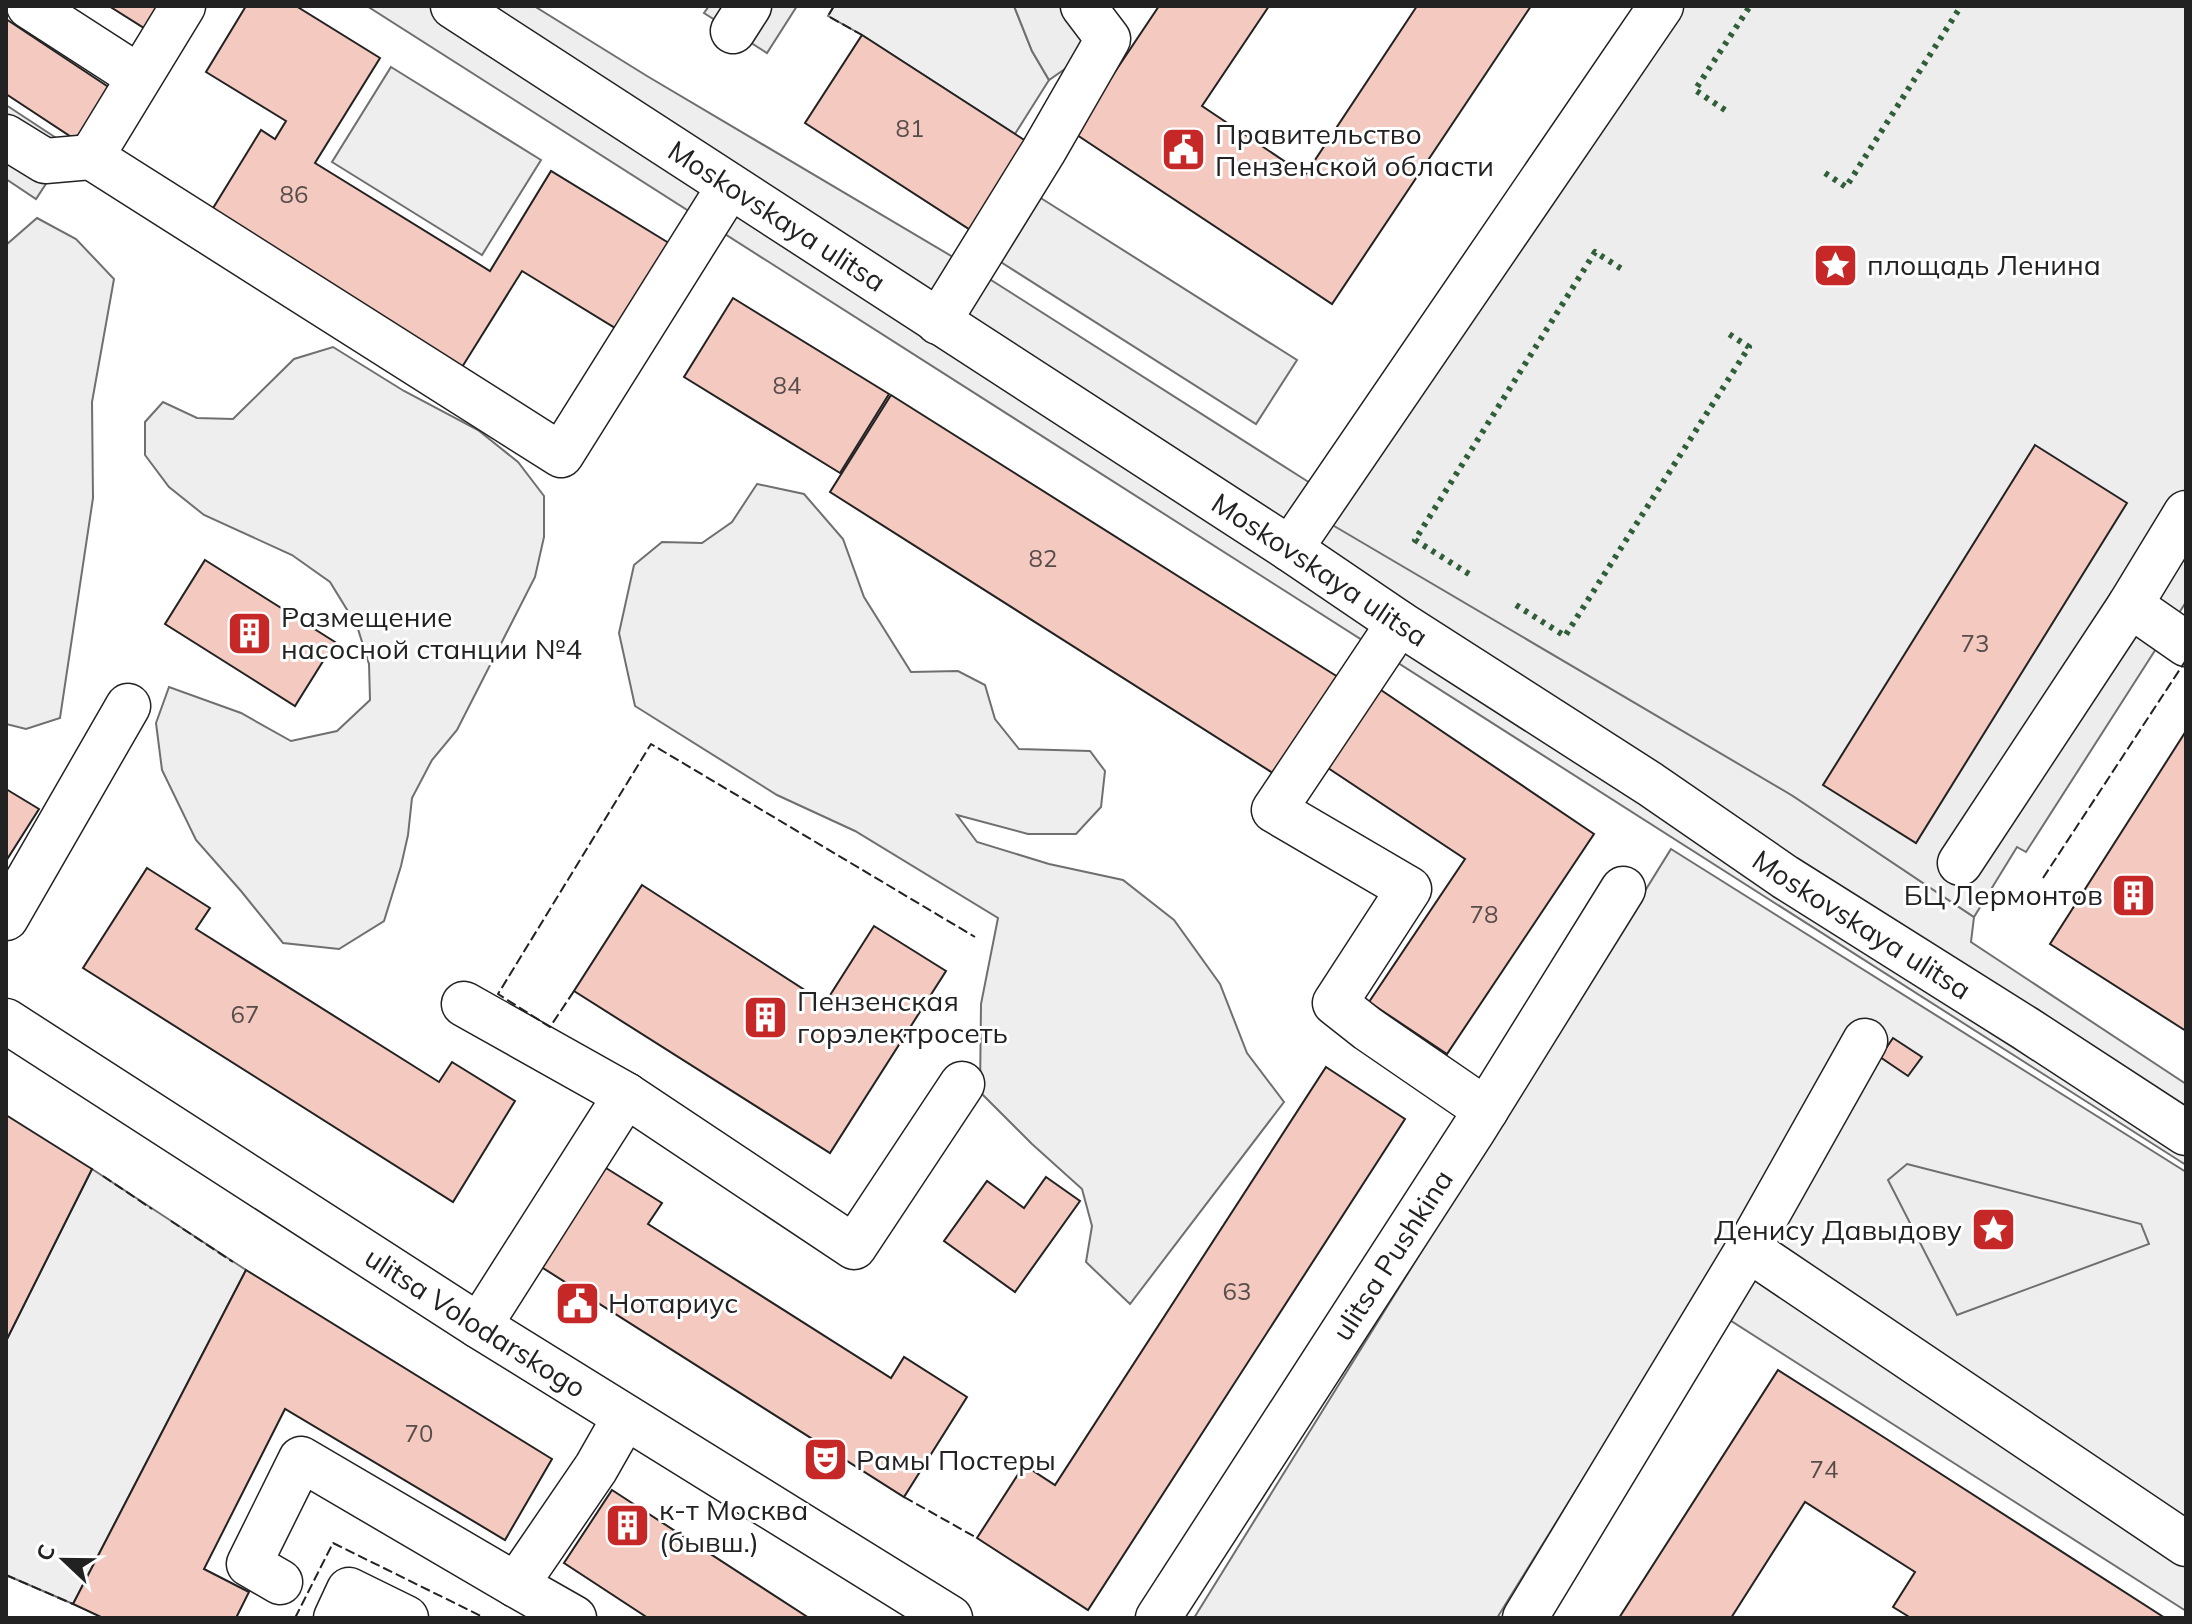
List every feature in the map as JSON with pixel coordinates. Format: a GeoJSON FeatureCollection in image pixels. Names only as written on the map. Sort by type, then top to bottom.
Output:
{"type":"FeatureCollection","features":[{"type":"Feature","properties":{"kind":"street"},"geometry":{"type":"LineString","coordinates":[[29,6],[139,77]]}},
{"type":"Feature","properties":{"kind":"street"},"geometry":{"type":"LineString","coordinates":[[91,157],[183,6]]}},
{"type":"Feature","properties":{"kind":"street","name":"Moskovskaya ulitsa"},"geometry":{"type":"LineString","coordinates":[[453,6],[1650,784],[1820,900],[2186,1133]]}},
{"type":"Feature","properties":{"kind":"street"},"geometry":{"type":"LineString","coordinates":[[938,322],[1043,152],[1108,39],[1083,6]]}},
{"type":"Feature","properties":{"kind":"street"},"geometry":{"type":"LineString","coordinates":[[1290,549],[1661,6]]}},
{"type":"Feature","properties":{"kind":"street"},"geometry":{"type":"LineString","coordinates":[[6,137],[45,161],[91,157],[561,455],[729,187]]}},
{"type":"Feature","properties":{"kind":"street"},"geometry":{"type":"LineString","coordinates":[[1960,863],[2130,605],[2186,513]]}},
{"type":"Feature","properties":{"kind":"street"},"geometry":{"type":"LineString","coordinates":[[2130,605],[2186,644]]}},
{"type":"Feature","properties":{"kind":"street"},"geometry":{"type":"LineString","coordinates":[[1399,623],[1274,810],[1409,889],[1335,1003],[1486,1110]]}},
{"type":"Feature","properties":{"kind":"street"},"geometry":{"type":"LineString","coordinates":[[6,918],[128,706]]}},
{"type":"Feature","properties":{"kind":"street","name":"ulitsa Pushkina"},"geometry":{"type":"LineString","coordinates":[[1158,1618],[1486,1110],[1623,889]]}},
{"type":"Feature","properties":{"kind":"street"},"geometry":{"type":"LineString","coordinates":[[464,1004],[626,1095],[854,1247],[962,1084]]}},
{"type":"Feature","properties":{"kind":"street","name":"ulitsa Volodarskogo"},"geometry":{"type":"LineString","coordinates":[[6,1021],[479,1326],[950,1618]]}},
{"type":"Feature","properties":{"kind":"street"},"geometry":{"type":"LineString","coordinates":[[1525,1618],[1748,1249],[1865,1041]]}},
{"type":"Feature","properties":{"kind":"street"},"geometry":{"type":"LineString","coordinates":[[479,1326],[626,1095]]}},
{"type":"Feature","properties":{"kind":"street"},"geometry":{"type":"LineString","coordinates":[[1748,1249],[2186,1544]]}},
{"type":"Feature","properties":{"kind":"street"},"geometry":{"type":"LineString","coordinates":[[516,1585],[596,1468],[625,1417]]}},
{"type":"Feature","properties":{"kind":"street"},"geometry":{"type":"LineString","coordinates":[[280,1582],[249,1564],[301,1459],[574,1618]]}},
{"type":"Feature","properties":{"kind":"street"},"geometry":{"type":"LineString","coordinates":[[336,1618],[349,1590],[406,1618]]}},
{"type":"Feature","properties":{"kind":"shaded area"},"geometry":{"type":"Polygon","coordinates":[[[367,6],[534,6],[980,273],[1307,481],[1974,917],[1971,942],[2186,1084],[2186,1165],[367,6]]]}},
{"type":"Feature","properties":{"kind":"shaded area"},"geometry":{"type":"Polygon","coordinates":[[[709,6],[797,6],[767,53],[704,13],[709,6]]]}},
{"type":"Feature","properties":{"kind":"shaded area"},"geometry":{"type":"Polygon","coordinates":[[[834,6],[1014,6],[1032,51],[1049,80],[1015,134],[828,16],[834,6]]]}},
{"type":"Feature","properties":{"kind":"shaded area"},"geometry":{"type":"Polygon","coordinates":[[[1014,6],[1083,6],[1108,39],[1049,80],[1032,51],[1014,6]]]}},
{"type":"Feature","properties":{"kind":"shaded area","name":"площадь Ленина"},"geometry":{"type":"Polygon","coordinates":[[[1644,6],[2186,6],[2186,602],[2026,852],[2017,847],[1974,917],[1793,796],[1329,523],[1644,6]]]}},
{"type":"Feature","properties":{"kind":"shaded area"},"geometry":{"type":"Polygon","coordinates":[[[391,67],[541,160],[482,255],[332,162],[391,67]]]}},
{"type":"Feature","properties":{"kind":"shaded area"},"geometry":{"type":"Polygon","coordinates":[[[6,105],[70,147],[36,199],[6,179],[6,105]]]}},
{"type":"Feature","properties":{"kind":"shaded area"},"geometry":{"type":"Polygon","coordinates":[[[1036,195],[1297,360],[1256,424],[996,259],[1036,195]]]}},
{"type":"Feature","properties":{"kind":"shaded area"},"geometry":{"type":"Polygon","coordinates":[[[37,218],[76,239],[114,279],[92,402],[93,498],[60,718],[26,729],[6,724],[6,245],[37,218]]]}},
{"type":"Feature","properties":{"kind":"shaded area"},"geometry":{"type":"Polygon","coordinates":[[[333,347],[404,391],[478,430],[518,462],[544,496],[544,537],[535,577],[457,730],[432,760],[412,798],[401,866],[384,921],[339,949],[283,943],[196,840],[162,770],[156,723],[169,687],[241,713],[291,741],[337,731],[370,700],[369,664],[357,626],[330,582],[292,555],[204,515],[169,487],[145,455],[145,422],[163,402],[197,418],[233,419],[294,359],[333,347]]]}},
{"type":"Feature","properties":{"kind":"shaded area"},"geometry":{"type":"Polygon","coordinates":[[[757,484],[804,494],[843,539],[864,597],[911,672],[958,671],[985,685],[995,719],[1019,749],[1090,751],[1105,771],[1101,807],[1076,834],[1028,834],[957,815],[977,842],[1049,864],[1123,880],[1174,920],[1220,984],[1247,1053],[1284,1102],[1130,1304],[1086,1262],[1092,1226],[1082,1189],[980,1092],[981,1004],[998,918],[855,831],[777,795],[635,706],[619,633],[634,565],[662,542],[702,543],[732,522],[757,484]]]}},
{"type":"Feature","properties":{"kind":"shaded area"},"geometry":{"type":"Polygon","coordinates":[[[1671,849],[2186,1172],[2186,1611],[1695,1298],[1497,1618],[1194,1618],[1671,849]]]}},
{"type":"Feature","properties":{"kind":"shaded area"},"geometry":{"type":"Polygon","coordinates":[[[1907,1164],[2141,1224],[2149,1244],[1957,1315],[1888,1180],[1907,1164]]]}},
{"type":"Feature","properties":{"kind":"shaded area"},"geometry":{"type":"Polygon","coordinates":[[[92,1169],[246,1270],[73,1604],[6,1575],[6,1341],[92,1169]]]}},
{"type":"Feature","properties":{"kind":"building"},"geometry":{"type":"Polygon","coordinates":[[[109,6],[169,6],[152,33],[109,6]]]}},
{"type":"Feature","properties":{"kind":"building"},"geometry":{"type":"Polygon","coordinates":[[[246,6],[296,6],[380,58],[315,163],[490,271],[551,171],[677,248],[625,334],[522,271],[459,372],[207,218],[261,130],[275,139],[286,121],[206,72],[246,6]]]}},
{"type":"Feature","properties":{"kind":"building","name":"Правительство Пензенской области"},"geometry":{"type":"Polygon","coordinates":[[[1159,6],[1269,6],[1202,106],[1305,175],[1417,6],[1531,6],[1332,304],[1074,133],[1159,6]]]}},
{"type":"Feature","properties":{"kind":"building"},"geometry":{"type":"Polygon","coordinates":[[[6,19],[113,90],[79,142],[6,94],[6,19]]]}},
{"type":"Feature","properties":{"kind":"building"},"geometry":{"type":"Polygon","coordinates":[[[862,35],[1029,143],[972,231],[805,123],[862,35]]]}},
{"type":"Feature","properties":{"kind":"building"},"geometry":{"type":"Polygon","coordinates":[[[733,298],[889,394],[840,473],[684,377],[733,298]]]}},
{"type":"Feature","properties":{"kind":"building"},"geometry":{"type":"Polygon","coordinates":[[[891,395],[1338,677],[1276,775],[830,492],[891,395]]]}},
{"type":"Feature","properties":{"kind":"building"},"geometry":{"type":"Polygon","coordinates":[[[2035,445],[2127,503],[1916,843],[1823,785],[2035,445]]]}},
{"type":"Feature","properties":{"kind":"building","name":"Размещение насосной станции №4"},"geometry":{"type":"Polygon","coordinates":[[[205,560],[335,642],[295,706],[165,624],[205,560]]]}},
{"type":"Feature","properties":{"kind":"building"},"geometry":{"type":"Polygon","coordinates":[[[1378,688],[1594,834],[1447,1054],[1369,1002],[1465,859],[1325,766],[1378,688]]]}},
{"type":"Feature","properties":{"kind":"building","name":"БЦ Лермонтов"},"geometry":{"type":"Polygon","coordinates":[[[2186,731],[2186,1031],[2050,944],[2186,731]]]}},
{"type":"Feature","properties":{"kind":"building"},"geometry":{"type":"Polygon","coordinates":[[[6,789],[39,809],[6,861],[6,789]]]}},
{"type":"Feature","properties":{"kind":"building"},"geometry":{"type":"Polygon","coordinates":[[[147,868],[210,908],[196,929],[439,1082],[452,1062],[515,1101],[453,1202],[83,968],[147,868]]]}},
{"type":"Feature","properties":{"kind":"building","name":"Пензенская горэлектросеть"},"geometry":{"type":"Polygon","coordinates":[[[642,885],[825,1003],[874,926],[946,971],[830,1153],[574,991],[642,885]]]}},
{"type":"Feature","properties":{"kind":"building"},"geometry":{"type":"Polygon","coordinates":[[[1893,1038],[1922,1057],[1908,1076],[1880,1057],[1893,1038]]]}},
{"type":"Feature","properties":{"kind":"building"},"geometry":{"type":"Polygon","coordinates":[[[1326,1067],[1405,1119],[1088,1610],[977,1538],[1024,1465],[1055,1485],[1326,1067]]]}},
{"type":"Feature","properties":{"kind":"building"},"geometry":{"type":"Polygon","coordinates":[[[6,1115],[92,1169],[6,1341],[6,1115]]]}},
{"type":"Feature","properties":{"kind":"building"},"geometry":{"type":"Polygon","coordinates":[[[598,1163],[662,1203],[648,1224],[891,1378],[904,1357],[967,1397],[904,1497],[535,1263],[598,1163]]]}},
{"type":"Feature","properties":{"kind":"building"},"geometry":{"type":"Polygon","coordinates":[[[1046,1177],[1080,1201],[1015,1292],[944,1241],[987,1181],[1024,1208],[1046,1177]]]}},
{"type":"Feature","properties":{"kind":"building"},"geometry":{"type":"Polygon","coordinates":[[[246,1270],[552,1459],[505,1540],[285,1409],[204,1569],[249,1592],[236,1618],[103,1618],[73,1604],[246,1270]]]}},
{"type":"Feature","properties":{"kind":"building"},"geometry":{"type":"Polygon","coordinates":[[[1778,1370],[2165,1618],[1911,1618],[1893,1607],[1915,1572],[1805,1502],[1731,1618],[1619,1618],[1778,1370]]]}},
{"type":"Feature","properties":{"kind":"building","name":"к-т Москва (бывш.)"},"geometry":{"type":"Polygon","coordinates":[[[612,1490],[809,1618],[648,1618],[564,1563],[612,1490]]]}},
{"type":"Feature","properties":{"kind":"hedge"},"geometry":{"type":"LineString","coordinates":[[1725,110],[1695,90],[1750,6]]}},
{"type":"Feature","properties":{"kind":"hedge"},"geometry":{"type":"LineString","coordinates":[[1825,173],[1846,187],[1961,6]]}},
{"type":"Feature","properties":{"kind":"hedge"},"geometry":{"type":"LineString","coordinates":[[1469,574],[1415,540],[1595,252],[1625,271]]}},
{"type":"Feature","properties":{"kind":"hedge"},"geometry":{"type":"LineString","coordinates":[[1516,605],[1565,636],[1749,347],[1729,334]]}},
{"type":"Feature","properties":{"kind":"fence"},"geometry":{"type":"LineString","coordinates":[[834,6],[828,16],[862,35]]}},
{"type":"Feature","properties":{"kind":"fence"},"geometry":{"type":"LineString","coordinates":[[2043,878],[2186,660]]}},
{"type":"Feature","properties":{"kind":"fence"},"geometry":{"type":"LineString","coordinates":[[574,991],[550,1027],[498,994],[651,744],[975,937]]}},
{"type":"Feature","properties":{"kind":"fence"},"geometry":{"type":"LineString","coordinates":[[103,1176],[152,1209]]}},
{"type":"Feature","properties":{"kind":"fence"},"geometry":{"type":"LineString","coordinates":[[171,1221],[233,1262]]}},
{"type":"Feature","properties":{"kind":"fence"},"geometry":{"type":"LineString","coordinates":[[904,1497],[977,1538]]}},
{"type":"Feature","properties":{"kind":"fence"},"geometry":{"type":"LineString","coordinates":[[295,1618],[333,1543],[485,1618]]}},
{"type":"Feature","properties":{"kind":"fence"},"geometry":{"type":"LineString","coordinates":[[6,1575],[73,1604]]}},
{"type":"Feature","properties":{"kind":"place","name":"Правительство Пензенской области"},"geometry":{"type":"Point","coordinates":[1184,150]}},
{"type":"Feature","properties":{"kind":"place","name":"площадь Ленина"},"geometry":{"type":"Point","coordinates":[1836,265]}},
{"type":"Feature","properties":{"kind":"place","name":"Размещение насосной станции №4"},"geometry":{"type":"Point","coordinates":[250,633]}},
{"type":"Feature","properties":{"kind":"place","name":"БЦ Лермонтов"},"geometry":{"type":"Point","coordinates":[2134,895]}},
{"type":"Feature","properties":{"kind":"place","name":"Пензенская горэлектросеть"},"geometry":{"type":"Point","coordinates":[766,1017]}},
{"type":"Feature","properties":{"kind":"place","name":"Денису Давыдову"},"geometry":{"type":"Point","coordinates":[1993,1230]}},
{"type":"Feature","properties":{"kind":"place","name":"Нотариус"},"geometry":{"type":"Point","coordinates":[577,1303]}},
{"type":"Feature","properties":{"kind":"place","name":"Рамы Постеры"},"geometry":{"type":"Point","coordinates":[825,1460]}},
{"type":"Feature","properties":{"kind":"place","name":"к-т Москва (бывш.)"},"geometry":{"type":"Point","coordinates":[628,1526]}}]}
